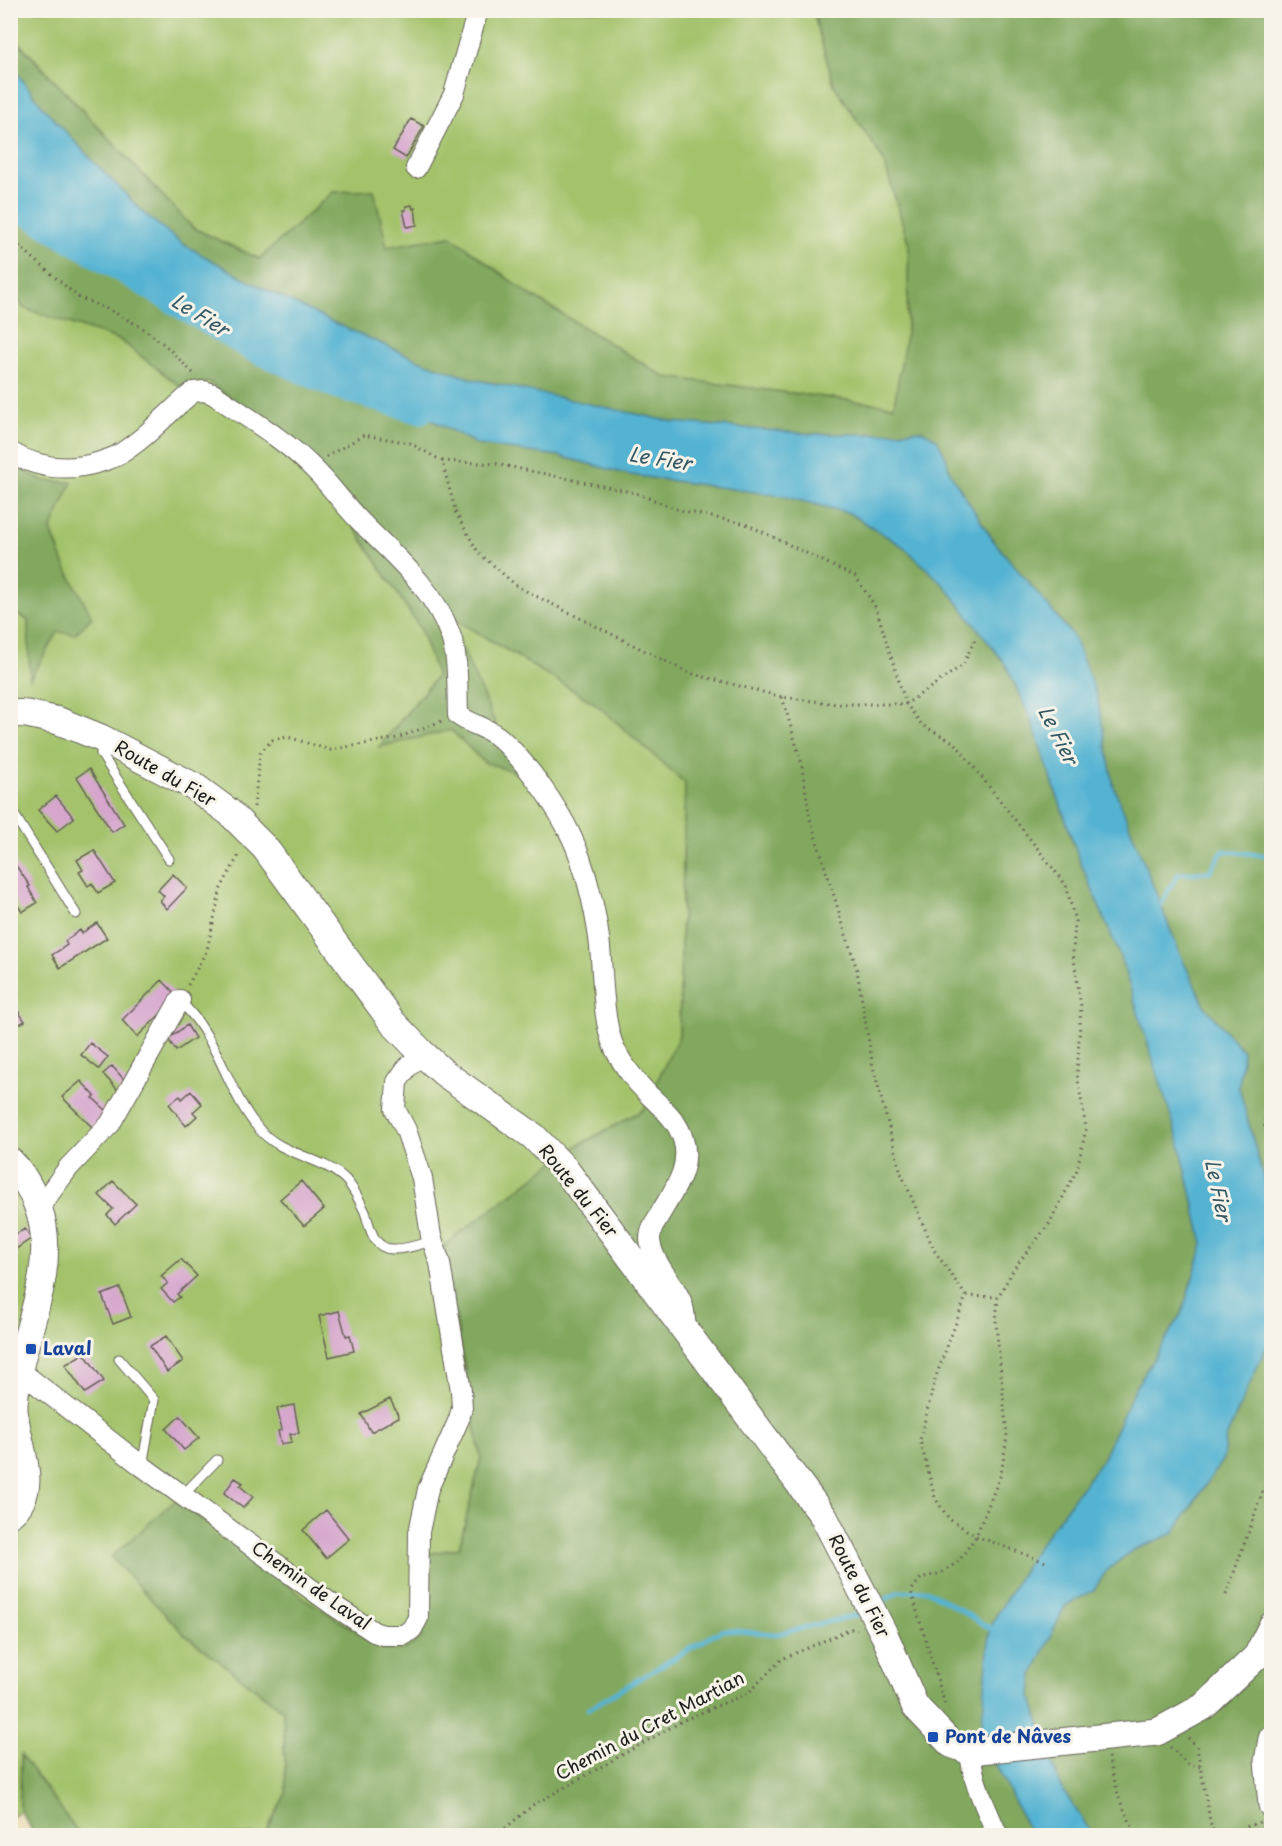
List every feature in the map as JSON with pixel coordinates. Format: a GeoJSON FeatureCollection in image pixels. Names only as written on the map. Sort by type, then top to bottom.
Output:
{"type":"FeatureCollection","features":[{"type":"Feature","properties":{"kind":"main road","name":"Route du Fier"},"geometry":{"type":"LineString","coordinates":[[10,713],[59,720],[101,738],[195,787],[229,812],[265,848],[393,1023],[444,1073],[533,1136],[557,1161],[824,1517],[885,1636],[915,1706],[951,1744],[970,1751]]}},
{"type":"Feature","properties":{"kind":"main road"},"geometry":{"type":"LineString","coordinates":[[10,1161],[28,1186],[38,1209],[43,1226],[44,1251],[42,1273],[14,1406],[25,1466],[26,1485],[22,1499],[10,1514]]}},
{"type":"Feature","properties":{"kind":"main road"},"geometry":{"type":"LineString","coordinates":[[970,1751],[1099,1738],[1166,1727],[1203,1707],[1257,1656],[1272,1626]]}},
{"type":"Feature","properties":{"kind":"main road"},"geometry":{"type":"LineString","coordinates":[[1268,1812],[1268,1761],[1272,1739]]}},
{"type":"Feature","properties":{"kind":"street"},"geometry":{"type":"LineString","coordinates":[[416,168],[454,94],[478,10]]}},
{"type":"Feature","properties":{"kind":"street"},"geometry":{"type":"LineString","coordinates":[[10,452],[24,460],[44,466],[67,468],[116,457],[194,392],[208,392],[283,443],[311,466],[357,519],[402,562],[432,599],[450,633],[454,652],[458,715],[500,738],[526,768],[558,812],[572,838],[582,866],[598,936],[612,1042],[621,1059],[646,1092],[670,1115],[683,1139],[686,1160],[682,1176],[652,1227],[650,1237],[652,1251],[683,1305],[686,1333]]}},
{"type":"Feature","properties":{"kind":"street"},"geometry":{"type":"LineString","coordinates":[[38,1209],[69,1167],[110,1124],[180,1000]]}},
{"type":"Feature","properties":{"kind":"street","name":"Chemin de Laval"},"geometry":{"type":"LineString","coordinates":[[20,1371],[142,1466],[333,1605],[374,1632],[383,1635],[404,1635],[412,1629],[418,1618],[419,1532],[428,1489],[462,1408],[440,1263],[433,1241],[422,1178],[406,1130],[395,1109],[397,1082],[422,1053]]}},
{"type":"Feature","properties":{"kind":"street"},"geometry":{"type":"LineString","coordinates":[[970,1751],[971,1769],[998,1836]]}},
{"type":"Feature","properties":{"kind":"lane"},"geometry":{"type":"LineString","coordinates":[[101,738],[101,754],[169,859]]}},
{"type":"Feature","properties":{"kind":"lane"},"geometry":{"type":"LineString","coordinates":[[10,808],[76,914]]}},
{"type":"Feature","properties":{"kind":"lane"},"geometry":{"type":"LineString","coordinates":[[180,1000],[201,1026],[242,1105],[260,1130],[281,1147],[322,1165],[345,1179],[358,1197],[371,1234],[381,1245],[390,1250],[433,1241]]}},
{"type":"Feature","properties":{"kind":"lane"},"geometry":{"type":"LineString","coordinates":[[119,1359],[153,1400],[142,1466]]}},
{"type":"Feature","properties":{"kind":"lane"},"geometry":{"type":"LineString","coordinates":[[183,1495],[217,1460]]}},
{"type":"Feature","properties":{"kind":"path"},"geometry":{"type":"LineString","coordinates":[[10,238],[78,297],[144,329],[166,346],[208,392]]}},
{"type":"Feature","properties":{"kind":"path"},"geometry":{"type":"LineString","coordinates":[[311,466],[363,435],[410,443],[442,461],[497,464],[636,493],[679,510],[746,524],[856,577],[876,608],[906,704],[922,725],[955,743],[1066,885],[1075,921],[1072,953],[1081,1006],[1077,1074],[1086,1129],[1077,1170],[1049,1224],[1015,1267],[998,1297],[996,1323],[1007,1437],[1001,1474],[976,1536],[959,1562],[941,1573],[921,1578],[911,1591],[944,1704],[949,1712]]}},
{"type":"Feature","properties":{"kind":"path"},"geometry":{"type":"LineString","coordinates":[[442,461],[456,513],[478,552],[518,586],[689,673],[782,697],[837,704],[906,704],[963,665],[975,639]]}},
{"type":"Feature","properties":{"kind":"path"},"geometry":{"type":"LineString","coordinates":[[782,697],[801,761],[810,819],[857,970],[873,1067],[901,1173],[934,1250],[966,1296]]}},
{"type":"Feature","properties":{"kind":"path"},"geometry":{"type":"LineString","coordinates":[[180,1000],[207,950],[220,888],[251,832],[260,753],[272,740],[288,736],[330,750],[397,738],[458,715]]}},
{"type":"Feature","properties":{"kind":"path"},"geometry":{"type":"LineString","coordinates":[[1272,1090],[1264,1124],[1272,1150]]}},
{"type":"Feature","properties":{"kind":"path"},"geometry":{"type":"LineString","coordinates":[[966,1296],[998,1297]]}},
{"type":"Feature","properties":{"kind":"path"},"geometry":{"type":"LineString","coordinates":[[966,1296],[935,1379],[920,1440],[935,1498],[949,1519],[976,1536],[1048,1563]]}},
{"type":"Feature","properties":{"kind":"path"},"geometry":{"type":"LineString","coordinates":[[1226,1595],[1272,1466]]}},
{"type":"Feature","properties":{"kind":"path","name":"Chemin du Cret Martian"},"geometry":{"type":"LineString","coordinates":[[496,1836],[533,1804],[684,1720],[748,1693],[782,1659],[851,1629],[885,1636]]}},
{"type":"Feature","properties":{"kind":"path"},"geometry":{"type":"LineString","coordinates":[[1166,1727],[1189,1766],[1200,1767]]}},
{"type":"Feature","properties":{"kind":"path"},"geometry":{"type":"LineString","coordinates":[[1166,1727],[1197,1747],[1210,1821],[1215,1836]]}},
{"type":"Feature","properties":{"kind":"path"},"geometry":{"type":"LineString","coordinates":[[1099,1738],[1120,1801],[1137,1836]]}},
{"type":"Feature","properties":{"kind":"path"},"geometry":{"type":"LineString","coordinates":[[1239,1836],[1247,1827],[1268,1812]]}},
{"type":"Feature","properties":{"kind":"green space"},"geometry":{"type":"Polygon","coordinates":[[[11,10],[813,11],[834,85],[884,161],[909,245],[907,329],[894,406],[665,377],[527,293],[451,236],[387,247],[333,192],[260,259],[193,228],[11,34],[11,10]]]}},
{"type":"Feature","properties":{"kind":"green space"},"geometry":{"type":"Polygon","coordinates":[[[813,11],[1271,11],[1271,1835],[265,1835],[286,1793],[283,1710],[184,1634],[111,1557],[176,1500],[310,1602],[386,1650],[406,1649],[422,1637],[428,1554],[459,1548],[481,1458],[443,1246],[570,1150],[643,1110],[679,1036],[685,783],[596,704],[447,614],[517,773],[484,762],[451,730],[379,747],[437,676],[420,628],[306,453],[209,382],[180,386],[120,340],[23,308],[11,286],[10,34],[193,228],[259,259],[333,192],[374,190],[387,247],[451,236],[527,293],[665,377],[894,406],[907,329],[909,245],[884,161],[834,85],[813,11]]]}},
{"type":"Feature","properties":{"kind":"green space"},"geometry":{"type":"Polygon","coordinates":[[[10,286],[23,308],[120,340],[180,386],[209,382],[306,453],[420,628],[437,676],[380,746],[451,730],[484,762],[446,614],[596,704],[685,783],[679,1036],[643,1110],[570,1150],[456,1322],[481,1458],[459,1548],[428,1554],[422,1637],[406,1649],[386,1651],[310,1602],[184,1634],[283,1710],[286,1793],[265,1835],[80,1835],[21,1756],[20,1811],[11,1818],[11,611],[28,620],[30,677],[64,564],[51,530],[44,481],[11,464],[10,286]]]}},
{"type":"Feature","properties":{"kind":"green space"},"geometry":{"type":"Polygon","coordinates":[[[11,464],[44,481],[72,482],[51,530],[64,564],[92,617],[75,634],[58,632],[30,679],[28,620],[11,611],[11,464]]]}},
{"type":"Feature","properties":{"kind":"green space"},"geometry":{"type":"Polygon","coordinates":[[[21,1755],[80,1835],[35,1835],[20,1811],[21,1755]]]}},
{"type":"Feature","properties":{"kind":"water"},"geometry":{"type":"Polygon","coordinates":[[[10,64],[44,108],[93,161],[146,215],[183,244],[249,281],[330,321],[421,361],[469,378],[674,422],[813,434],[871,434],[919,430],[926,432],[937,439],[946,457],[950,473],[993,540],[1073,636],[1097,696],[1114,787],[1180,954],[1206,1008],[1243,1051],[1239,1087],[1269,1199],[1272,1220],[1271,1330],[1267,1345],[1226,1438],[1223,1459],[1173,1534],[1133,1550],[1107,1570],[1094,1590],[1065,1606],[1033,1674],[1031,1695],[1060,1786],[1093,1835],[1031,1835],[981,1735],[990,1626],[1035,1551],[1102,1460],[1135,1388],[1182,1313],[1203,1244],[1180,1145],[1120,956],[1078,856],[1033,725],[1006,665],[945,586],[904,547],[849,513],[782,496],[630,475],[559,456],[478,445],[408,407],[338,383],[253,345],[158,281],[18,204],[11,197],[10,64]]]}},
{"type":"Feature","properties":{"kind":"building"},"geometry":{"type":"Polygon","coordinates":[[[411,119],[424,126],[406,158],[393,150],[411,119]]]}},
{"type":"Feature","properties":{"kind":"building"},"geometry":{"type":"Polygon","coordinates":[[[412,205],[413,209],[415,208],[417,225],[407,227],[403,210],[406,210],[406,206],[412,205]]]}},
{"type":"Feature","properties":{"kind":"building"},"geometry":{"type":"Polygon","coordinates":[[[89,769],[124,824],[112,832],[77,777],[89,769]]]}},
{"type":"Feature","properties":{"kind":"building"},"geometry":{"type":"Polygon","coordinates":[[[56,796],[74,818],[57,831],[38,810],[56,796]]]}},
{"type":"Feature","properties":{"kind":"building"},"geometry":{"type":"Polygon","coordinates":[[[94,850],[115,883],[98,893],[92,883],[88,886],[79,872],[83,870],[77,860],[94,850]]]}},
{"type":"Feature","properties":{"kind":"building"},"geometry":{"type":"Polygon","coordinates":[[[10,857],[30,886],[28,887],[37,903],[22,912],[10,893],[10,857]]]}},
{"type":"Feature","properties":{"kind":"building"},"geometry":{"type":"Polygon","coordinates":[[[173,874],[187,888],[167,909],[160,901],[164,896],[158,890],[173,874]]]}},
{"type":"Feature","properties":{"kind":"building"},"geometry":{"type":"Polygon","coordinates":[[[97,923],[107,938],[60,968],[52,955],[67,945],[65,941],[80,930],[82,933],[97,923]]]}},
{"type":"Feature","properties":{"kind":"building"},"geometry":{"type":"Polygon","coordinates":[[[162,980],[178,997],[137,1037],[122,1020],[162,980]]]}},
{"type":"Feature","properties":{"kind":"building"},"geometry":{"type":"Polygon","coordinates":[[[10,992],[15,999],[11,1001],[25,1021],[10,1030],[10,992]]]}},
{"type":"Feature","properties":{"kind":"building"},"geometry":{"type":"Polygon","coordinates":[[[187,1025],[195,1038],[176,1051],[168,1039],[187,1025]]]}},
{"type":"Feature","properties":{"kind":"building"},"geometry":{"type":"Polygon","coordinates":[[[90,1043],[108,1057],[99,1069],[81,1055],[90,1043]]]}},
{"type":"Feature","properties":{"kind":"building"},"geometry":{"type":"Polygon","coordinates":[[[112,1066],[128,1084],[119,1091],[103,1074],[112,1066]]]}},
{"type":"Feature","properties":{"kind":"building"},"geometry":{"type":"Polygon","coordinates":[[[81,1081],[95,1096],[93,1098],[110,1114],[93,1128],[62,1097],[81,1081]]]}},
{"type":"Feature","properties":{"kind":"building"},"geometry":{"type":"Polygon","coordinates":[[[191,1091],[202,1104],[193,1112],[197,1116],[186,1126],[169,1104],[180,1096],[182,1099],[191,1091]]]}},
{"type":"Feature","properties":{"kind":"building"},"geometry":{"type":"Polygon","coordinates":[[[113,1181],[136,1204],[115,1224],[107,1215],[113,1209],[99,1195],[113,1181]]]}},
{"type":"Feature","properties":{"kind":"building"},"geometry":{"type":"Polygon","coordinates":[[[301,1181],[324,1209],[304,1226],[280,1199],[301,1181]]]}},
{"type":"Feature","properties":{"kind":"building"},"geometry":{"type":"Polygon","coordinates":[[[25,1229],[32,1238],[10,1253],[10,1237],[25,1229]]]}},
{"type":"Feature","properties":{"kind":"building"},"geometry":{"type":"Polygon","coordinates":[[[181,1259],[197,1276],[177,1294],[180,1297],[173,1302],[161,1289],[168,1283],[161,1276],[181,1259]]]}},
{"type":"Feature","properties":{"kind":"building"},"geometry":{"type":"Polygon","coordinates":[[[120,1288],[131,1317],[113,1324],[102,1295],[120,1288]]]}},
{"type":"Feature","properties":{"kind":"building"},"geometry":{"type":"Polygon","coordinates":[[[339,1311],[346,1336],[350,1335],[354,1351],[329,1357],[319,1316],[339,1311]]]}},
{"type":"Feature","properties":{"kind":"building"},"geometry":{"type":"Polygon","coordinates":[[[166,1336],[183,1361],[167,1372],[150,1346],[166,1336]]]}},
{"type":"Feature","properties":{"kind":"building"},"geometry":{"type":"Polygon","coordinates":[[[84,1353],[104,1381],[85,1393],[65,1365],[84,1353]]]}},
{"type":"Feature","properties":{"kind":"building"},"geometry":{"type":"Polygon","coordinates":[[[390,1399],[399,1417],[371,1432],[361,1414],[390,1399]]]}},
{"type":"Feature","properties":{"kind":"building"},"geometry":{"type":"Polygon","coordinates":[[[294,1405],[299,1433],[290,1434],[292,1442],[281,1444],[278,1431],[282,1430],[277,1408],[294,1405]]]}},
{"type":"Feature","properties":{"kind":"building"},"geometry":{"type":"Polygon","coordinates":[[[180,1416],[199,1438],[184,1450],[166,1429],[180,1416]]]}},
{"type":"Feature","properties":{"kind":"building"},"geometry":{"type":"Polygon","coordinates":[[[235,1478],[243,1483],[240,1486],[253,1497],[243,1508],[224,1493],[235,1478]]]}},
{"type":"Feature","properties":{"kind":"building"},"geometry":{"type":"Polygon","coordinates":[[[326,1510],[349,1539],[326,1558],[303,1530],[326,1510]]]}},
{"type":"Feature","properties":{"kind":"waterway","name":"Le Fier"},"geometry":{"type":"LineString","coordinates":[[10,199],[252,347],[337,385],[420,410]]}},
{"type":"Feature","properties":{"kind":"waterway"},"geometry":{"type":"LineString","coordinates":[[1159,907],[1178,874],[1209,872],[1223,851],[1272,856]]}},
{"type":"Feature","properties":{"kind":"waterway"},"geometry":{"type":"LineString","coordinates":[[883,1601],[898,1592],[927,1590],[993,1630]]}},
{"type":"Feature","properties":{"kind":"waterway"},"geometry":{"type":"LineString","coordinates":[[588,1709],[722,1630],[777,1634],[858,1615]]}},
{"type":"Feature","properties":{"kind":"place","name":"Laval"},"geometry":{"type":"Point","coordinates":[31,1349]}},
{"type":"Feature","properties":{"kind":"place","name":"Pont de Nâves"},"geometry":{"type":"Point","coordinates":[933,1737]}}]}
